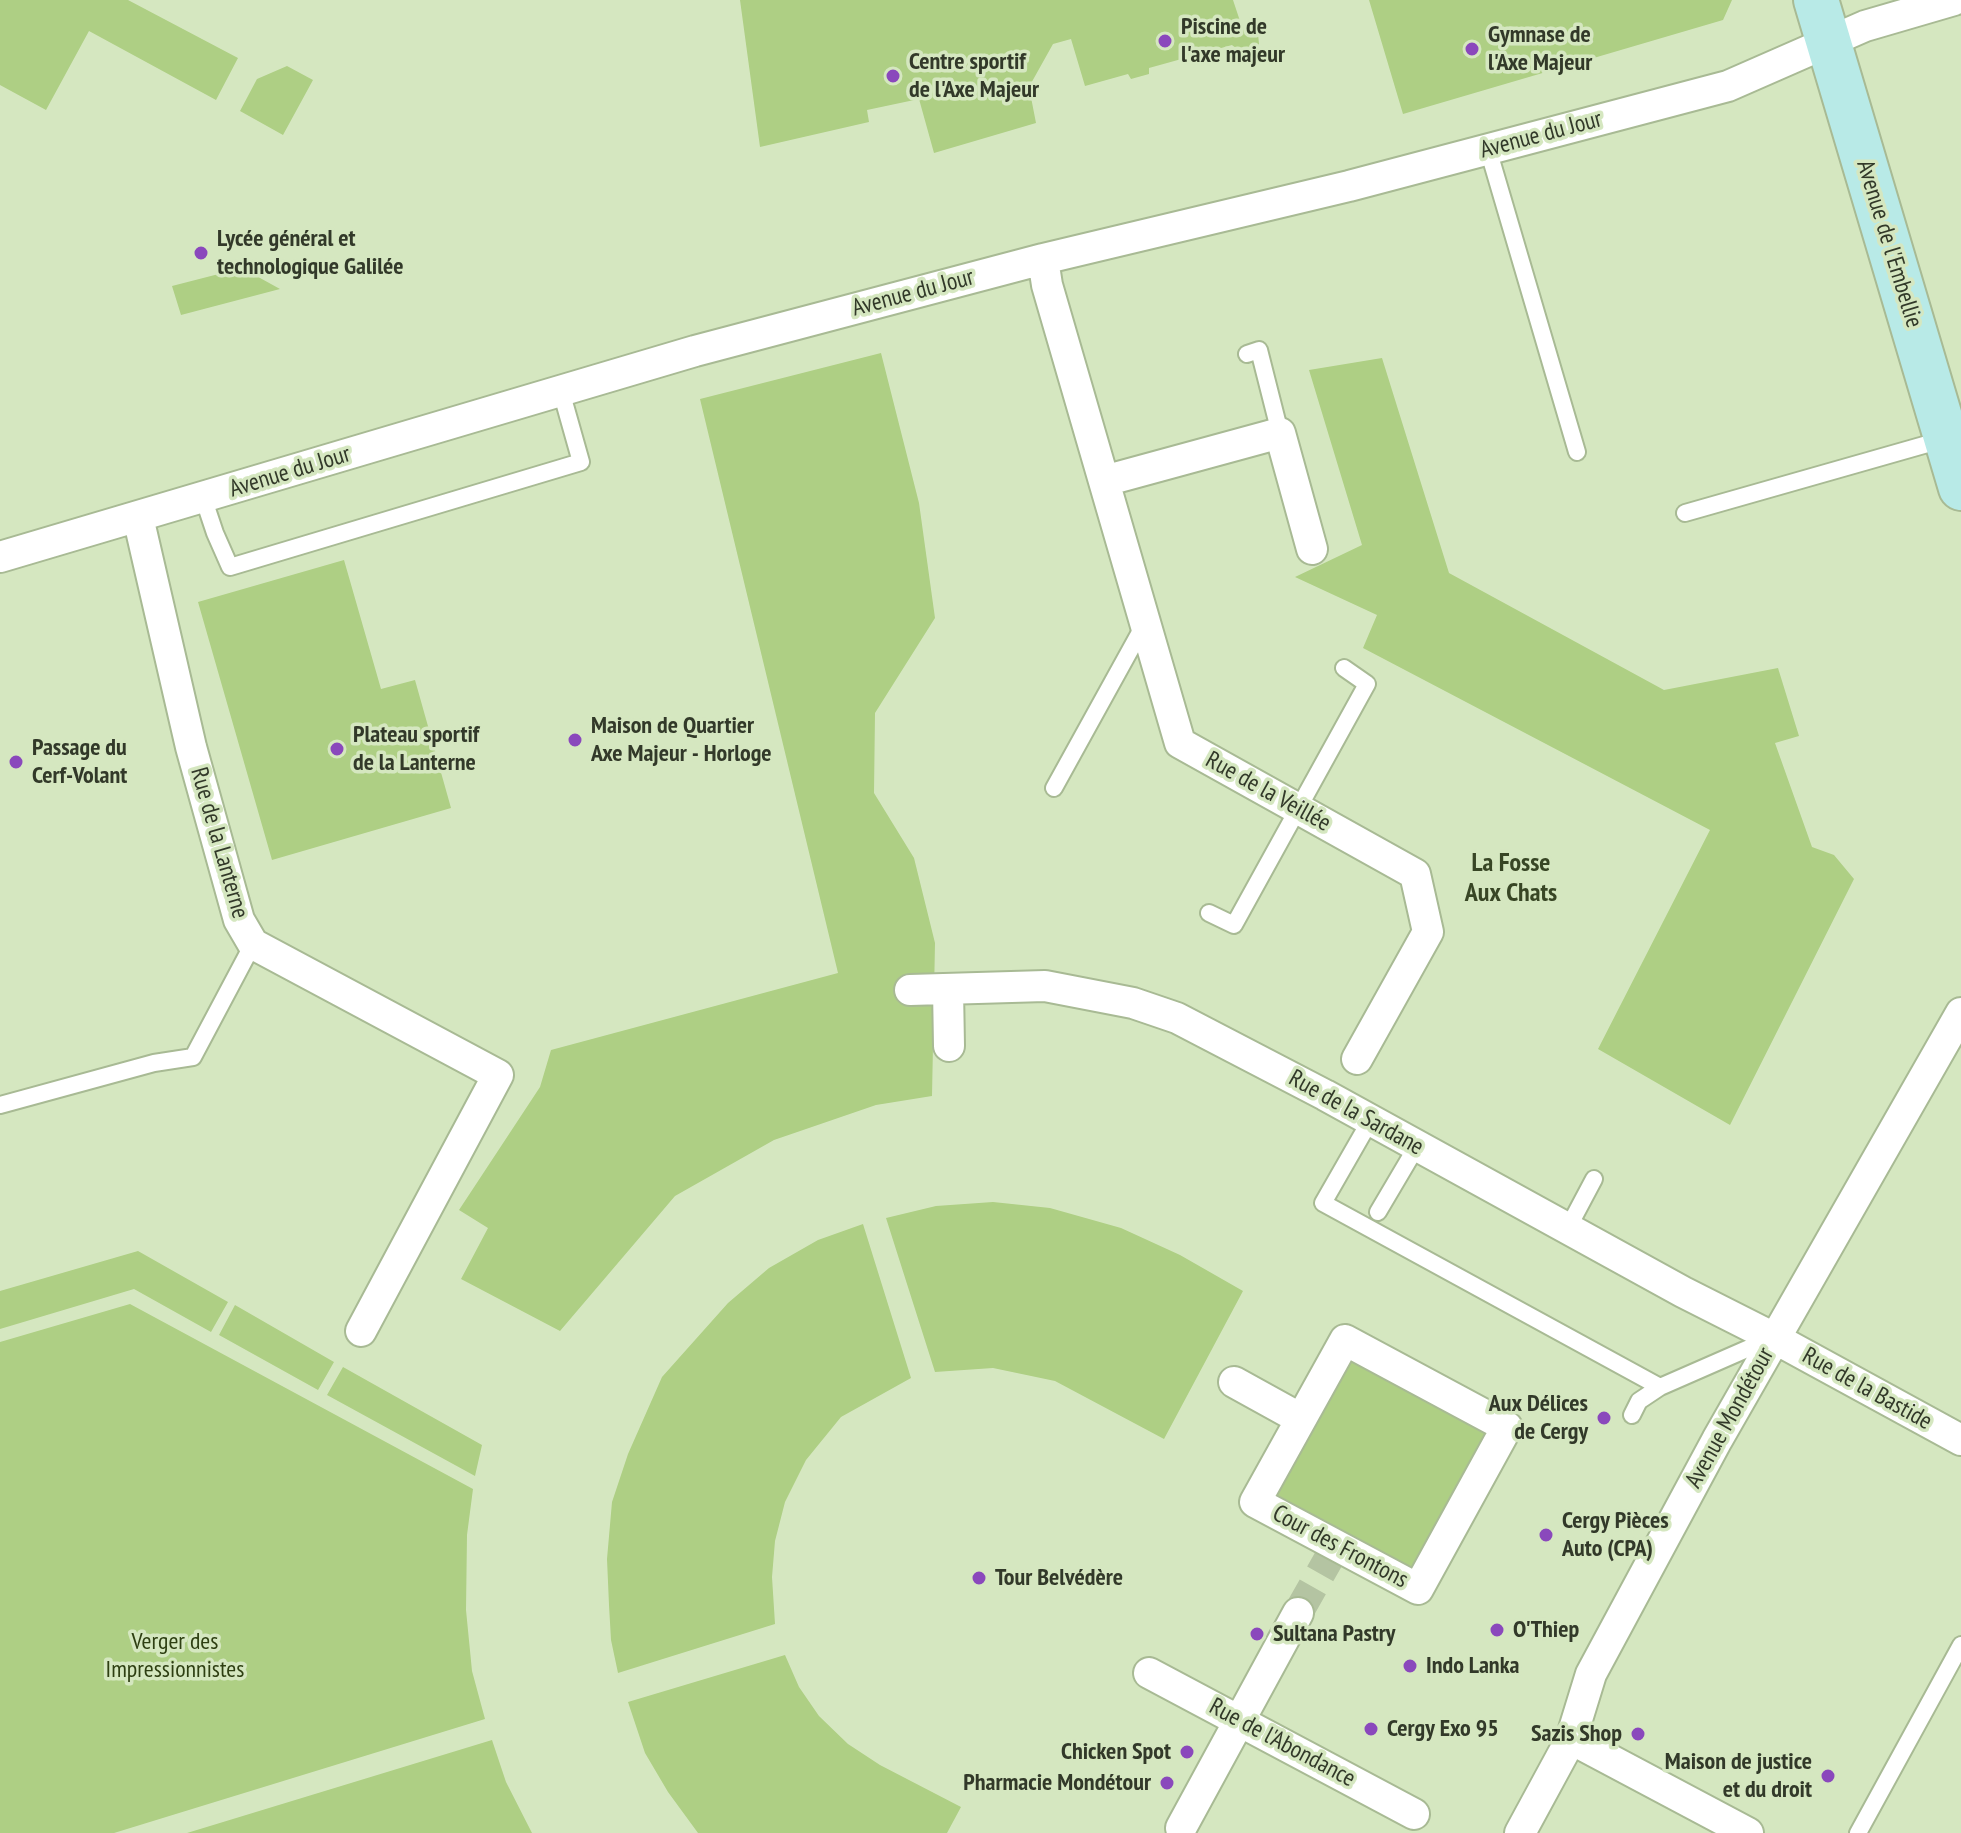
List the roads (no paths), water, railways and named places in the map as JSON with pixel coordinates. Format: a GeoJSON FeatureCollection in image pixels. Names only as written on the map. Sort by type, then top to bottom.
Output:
{"type":"FeatureCollection","features":[{"type":"Feature","properties":{"kind":"street","name":"Avenue de l'Embellie"},"geometry":{"type":"LineString","coordinates":[[1816,0],[1961,488]]}},
{"type":"Feature","properties":{"kind":"street","name":"Avenue du Jour"},"geometry":{"type":"LineString","coordinates":[[0,557],[695,351],[1043,259],[1349,186],[1728,86],[1865,26],[1954,0]]}},
{"type":"Feature","properties":{"kind":"street","name":"Rue de la Veillée"},"geometry":{"type":"LineString","coordinates":[[1043,259],[1047,285],[1180,743],[1415,874],[1428,932],[1357,1059]]}},
{"type":"Feature","properties":{"kind":"street"},"geometry":{"type":"LineString","coordinates":[[1104,481],[1280,433],[1312,549]]}},
{"type":"Feature","properties":{"kind":"street","name":"Rue de la Lanterne"},"geometry":{"type":"LineString","coordinates":[[138,517],[191,747],[239,920],[253,944],[498,1075],[361,1331]]}},
{"type":"Feature","properties":{"kind":"street","name":"Rue de la Sardane"},"geometry":{"type":"LineString","coordinates":[[910,990],[1045,986],[1133,1003],[1177,1018],[1325,1095],[1683,1292],[1774,1338]]}},
{"type":"Feature","properties":{"kind":"street"},"geometry":{"type":"LineString","coordinates":[[948,989],[949,1046]]}},
{"type":"Feature","properties":{"kind":"street","name":"Avenue Mondétour"},"geometry":{"type":"LineString","coordinates":[[1520,1833],[1571,1739],[1591,1674],[1774,1338],[1961,1013]]}},
{"type":"Feature","properties":{"kind":"street","name":"Rue de la Bastide"},"geometry":{"type":"LineString","coordinates":[[1774,1338],[1961,1440]]}},
{"type":"Feature","properties":{"kind":"street","name":"Cour des Frontons"},"geometry":{"type":"LineString","coordinates":[[1345,1340],[1507,1427],[1418,1589],[1255,1502],[1301,1419],[1345,1340]]}},
{"type":"Feature","properties":{"kind":"street"},"geometry":{"type":"LineString","coordinates":[[1234,1382],[1301,1419]]}},
{"type":"Feature","properties":{"kind":"street"},"geometry":{"type":"LineString","coordinates":[[1181,1828],[1298,1613]]}},
{"type":"Feature","properties":{"kind":"street","name":"Rue de l'Abondance"},"geometry":{"type":"LineString","coordinates":[[1149,1673],[1414,1814]]}},
{"type":"Feature","properties":{"kind":"street"},"geometry":{"type":"LineString","coordinates":[[1571,1739],[1748,1833]]}},
{"type":"Feature","properties":{"kind":"lane"},"geometry":{"type":"LineString","coordinates":[[1488,149],[1577,452]]}},
{"type":"Feature","properties":{"kind":"lane"},"geometry":{"type":"LineString","coordinates":[[1247,354],[1259,350],[1280,433]]}},
{"type":"Feature","properties":{"kind":"lane"},"geometry":{"type":"LineString","coordinates":[[203,497],[230,567],[581,462],[561,391]]}},
{"type":"Feature","properties":{"kind":"lane"},"geometry":{"type":"LineString","coordinates":[[1685,513],[1947,439]]}},
{"type":"Feature","properties":{"kind":"lane"},"geometry":{"type":"LineString","coordinates":[[1054,788],[1145,623]]}},
{"type":"Feature","properties":{"kind":"lane"},"geometry":{"type":"LineString","coordinates":[[1209,913],[1234,925],[1297,808],[1374,688],[1344,668]]}},
{"type":"Feature","properties":{"kind":"lane"},"geometry":{"type":"LineString","coordinates":[[0,1105],[154,1063],[193,1057],[253,944]]}},
{"type":"Feature","properties":{"kind":"lane"},"geometry":{"type":"LineString","coordinates":[[1370,1121],[1323,1203],[1660,1387]]}},
{"type":"Feature","properties":{"kind":"lane"},"geometry":{"type":"LineString","coordinates":[[1378,1212],[1417,1146]]}},
{"type":"Feature","properties":{"kind":"lane"},"geometry":{"type":"LineString","coordinates":[[1568,1228],[1594,1179]]}},
{"type":"Feature","properties":{"kind":"lane"},"geometry":{"type":"LineString","coordinates":[[1632,1415],[1639,1401],[1660,1387],[1774,1338]]}},
{"type":"Feature","properties":{"kind":"lane"},"geometry":{"type":"LineString","coordinates":[[1858,1833],[1961,1645]]}},
{"type":"Feature","properties":{"kind":"tunnel"},"geometry":{"type":"LineString","coordinates":[[1298,1613],[1336,1546]]}},
{"type":"Feature","properties":{"kind":"place","name":"Piscine de l'axe majeur"},"geometry":{"type":"Point","coordinates":[1165,41]}},
{"type":"Feature","properties":{"kind":"place","name":"Gymnase de l'Axe Majeur"},"geometry":{"type":"Point","coordinates":[1472,49]}},
{"type":"Feature","properties":{"kind":"place","name":"Centre sportif de l'Axe Majeur"},"geometry":{"type":"Point","coordinates":[893,76]}},
{"type":"Feature","properties":{"kind":"place","name":"Lycée général et technologique Galilée"},"geometry":{"type":"Point","coordinates":[201,253]}},
{"type":"Feature","properties":{"kind":"place","name":"Maison de Quartier Axe Majeur - Horloge"},"geometry":{"type":"Point","coordinates":[575,740]}},
{"type":"Feature","properties":{"kind":"place","name":"Plateau sportif de la Lanterne"},"geometry":{"type":"Point","coordinates":[337,749]}},
{"type":"Feature","properties":{"kind":"place","name":"Passage du Cerf-Volant"},"geometry":{"type":"Point","coordinates":[16,762]}},
{"type":"Feature","properties":{"kind":"place","name":"Aux Délices de Cergy"},"geometry":{"type":"Point","coordinates":[1604,1418]}},
{"type":"Feature","properties":{"kind":"place","name":"Cergy Pièces Auto (CPA)"},"geometry":{"type":"Point","coordinates":[1546,1535]}},
{"type":"Feature","properties":{"kind":"place","name":"Tour Belvédère"},"geometry":{"type":"Point","coordinates":[979,1578]}},
{"type":"Feature","properties":{"kind":"place","name":"O'Thiep"},"geometry":{"type":"Point","coordinates":[1497,1630]}},
{"type":"Feature","properties":{"kind":"place","name":"Sultana Pastry"},"geometry":{"type":"Point","coordinates":[1257,1634]}},
{"type":"Feature","properties":{"kind":"place","name":"Indo Lanka"},"geometry":{"type":"Point","coordinates":[1410,1666]}},
{"type":"Feature","properties":{"kind":"place","name":"Cergy Exo 95"},"geometry":{"type":"Point","coordinates":[1371,1729]}},
{"type":"Feature","properties":{"kind":"place","name":"Sazis Shop"},"geometry":{"type":"Point","coordinates":[1638,1734]}},
{"type":"Feature","properties":{"kind":"place","name":"Chicken Spot"},"geometry":{"type":"Point","coordinates":[1187,1752]}},
{"type":"Feature","properties":{"kind":"place","name":"Maison de justice et du droit"},"geometry":{"type":"Point","coordinates":[1828,1776]}},
{"type":"Feature","properties":{"kind":"place","name":"Pharmacie Mondétour"},"geometry":{"type":"Point","coordinates":[1167,1783]}},
{"type":"Feature","properties":{"kind":"district","name":"La Fosse Aux Chats"},"geometry":{"type":"Point","coordinates":[1511,879]}},
{"type":"Feature","properties":{"kind":"park label","name":"Verger des Impressionnistes"},"geometry":{"type":"Point","coordinates":[175,1656]}}]}
